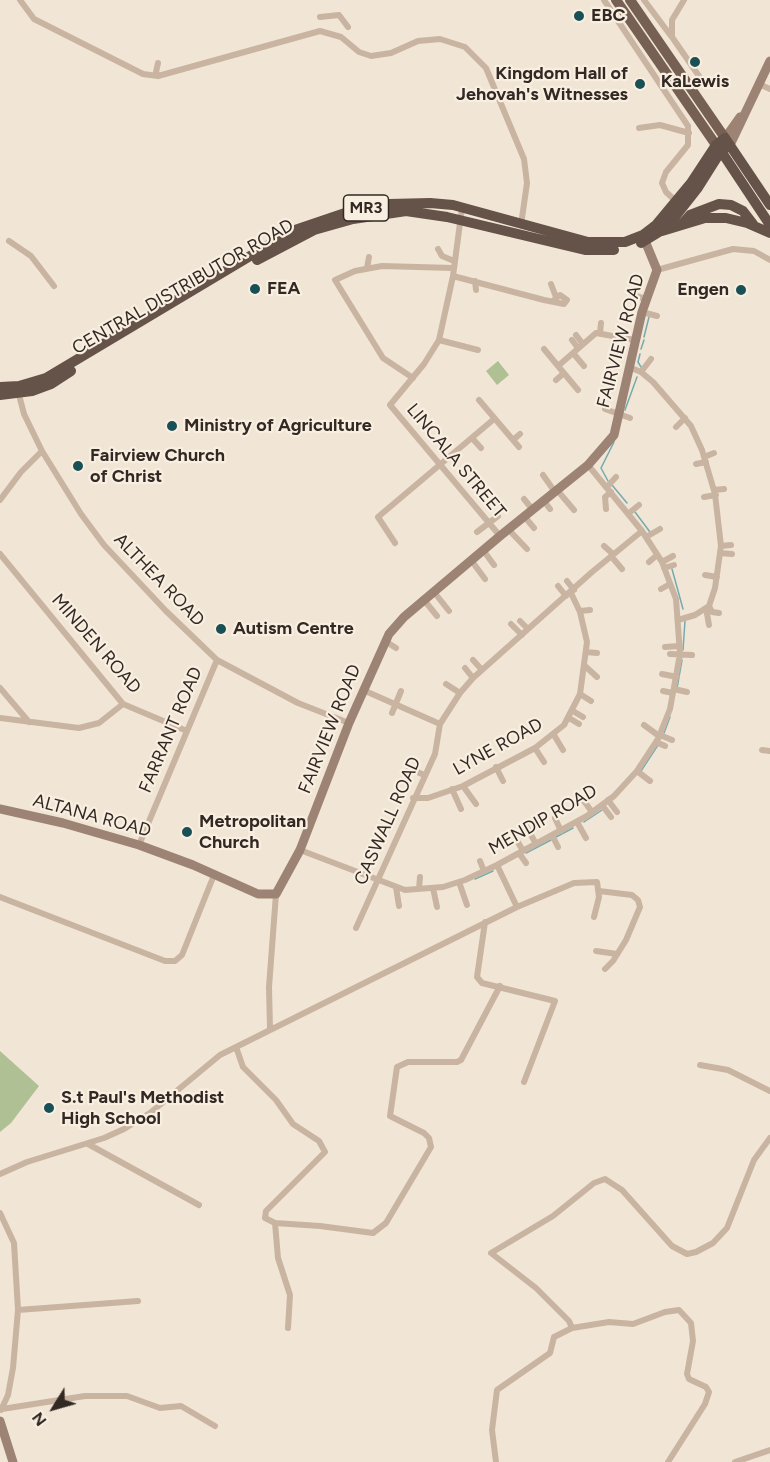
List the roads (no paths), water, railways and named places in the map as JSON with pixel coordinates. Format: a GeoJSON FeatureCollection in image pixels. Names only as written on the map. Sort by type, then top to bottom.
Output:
{"type":"FeatureCollection","features":[{"type":"Feature","properties":{"kind":"highway","name":"CENTRAL DISTRIBUTOR ROAD"},"geometry":{"type":"LineString","coordinates":[[0,395],[51,384],[269,253],[314,230],[353,219],[392,212],[424,213],[588,242],[626,242],[644,238],[659,232],[723,145]]}},
{"type":"Feature","properties":{"kind":"highway"},"geometry":{"type":"LineString","coordinates":[[723,145],[770,205]]}},
{"type":"Feature","properties":{"kind":"highway"},"geometry":{"type":"LineString","coordinates":[[723,145],[770,225]]}},
{"type":"Feature","properties":{"kind":"highway","name":"CENTRAL DISTRIBUTOR ROAD"},"geometry":{"type":"LineString","coordinates":[[0,387],[18,390],[46,378],[265,247],[312,222],[351,211],[389,204],[430,203],[462,208],[520,230]]}},
{"type":"Feature","properties":{"kind":"highway","name":"CENTRAL DISTRIBUTOR ROAD"},"geometry":{"type":"LineString","coordinates":[[644,238],[680,205]]}},
{"type":"Feature","properties":{"kind":"highway"},"geometry":{"type":"LineString","coordinates":[[659,232],[705,218],[726,218],[753,225],[770,233]]}},
{"type":"Feature","properties":{"kind":"main road"},"geometry":{"type":"LineString","coordinates":[[616,0],[723,145]]}},
{"type":"Feature","properties":{"kind":"main road"},"geometry":{"type":"LineString","coordinates":[[630,0],[723,145]]}},
{"type":"Feature","properties":{"kind":"main road"},"geometry":{"type":"LineString","coordinates":[[723,145],[744,113],[770,61]]}},
{"type":"Feature","properties":{"kind":"main road","name":"FAIRVIEW ROAD"},"geometry":{"type":"LineString","coordinates":[[276,894],[300,850],[349,723],[385,641],[404,617],[588,465],[614,435],[642,312],[657,270],[644,238]]}},
{"type":"Feature","properties":{"kind":"main road","name":"ALTANA ROAD"},"geometry":{"type":"LineString","coordinates":[[0,809],[63,823],[139,845],[258,894],[276,894]]}},
{"type":"Feature","properties":{"kind":"main road"},"geometry":{"type":"LineString","coordinates":[[0,1421],[13,1462]]}},
{"type":"Feature","properties":{"kind":"street"},"geometry":{"type":"LineString","coordinates":[[20,0],[34,19],[143,74],[158,76],[320,31],[341,37],[359,52],[371,56],[391,53],[418,41],[441,39],[465,47],[486,68],[524,159],[527,183],[520,230]]}},
{"type":"Feature","properties":{"kind":"street"},"geometry":{"type":"LineString","coordinates":[[604,0],[686,120],[689,132],[684,152],[666,172],[662,183],[666,192],[680,205]]}},
{"type":"Feature","properties":{"kind":"street"},"geometry":{"type":"LineString","coordinates":[[644,0],[701,79]]}},
{"type":"Feature","properties":{"kind":"street"},"geometry":{"type":"LineString","coordinates":[[672,37],[672,20],[684,0]]}},
{"type":"Feature","properties":{"kind":"street"},"geometry":{"type":"LineString","coordinates":[[320,17],[339,15],[348,27]]}},
{"type":"Feature","properties":{"kind":"street"},"geometry":{"type":"LineString","coordinates":[[158,63],[156,72],[158,76]]}},
{"type":"Feature","properties":{"kind":"street"},"geometry":{"type":"LineString","coordinates":[[759,84],[770,89]]}},
{"type":"Feature","properties":{"kind":"street"},"geometry":{"type":"LineString","coordinates":[[639,128],[660,125],[689,132]]}},
{"type":"Feature","properties":{"kind":"street","name":"LINCALA STREET"},"geometry":{"type":"LineString","coordinates":[[462,208],[453,276],[439,340],[413,378],[390,405],[500,536]]}},
{"type":"Feature","properties":{"kind":"street"},"geometry":{"type":"LineString","coordinates":[[9,241],[25,250],[54,286]]}},
{"type":"Feature","properties":{"kind":"street"},"geometry":{"type":"LineString","coordinates":[[438,249],[442,256],[454,265]]}},
{"type":"Feature","properties":{"kind":"street"},"geometry":{"type":"LineString","coordinates":[[657,270],[733,249],[754,251],[770,260]]}},
{"type":"Feature","properties":{"kind":"street"},"geometry":{"type":"LineString","coordinates":[[365,269],[369,257]]}},
{"type":"Feature","properties":{"kind":"street"},"geometry":{"type":"LineString","coordinates":[[363,261],[365,269]]}},
{"type":"Feature","properties":{"kind":"street"},"geometry":{"type":"LineString","coordinates":[[413,378],[383,358],[335,280],[365,269],[454,265]]}},
{"type":"Feature","properties":{"kind":"street"},"geometry":{"type":"LineString","coordinates":[[453,276],[544,300],[555,299],[551,284]]}},
{"type":"Feature","properties":{"kind":"street"},"geometry":{"type":"LineString","coordinates":[[475,281],[476,290]]}},
{"type":"Feature","properties":{"kind":"street"},"geometry":{"type":"LineString","coordinates":[[632,295],[646,298]]}},
{"type":"Feature","properties":{"kind":"street"},"geometry":{"type":"LineString","coordinates":[[642,312],[657,316]]}},
{"type":"Feature","properties":{"kind":"street"},"geometry":{"type":"LineString","coordinates":[[558,366],[578,348],[594,340],[600,333],[601,323]]}},
{"type":"Feature","properties":{"kind":"street"},"geometry":{"type":"LineString","coordinates":[[600,333],[636,340]]}},
{"type":"Feature","properties":{"kind":"street"},"geometry":{"type":"LineString","coordinates":[[608,343],[609,335]]}},
{"type":"Feature","properties":{"kind":"street"},"geometry":{"type":"LineString","coordinates":[[574,337],[584,366]]}},
{"type":"Feature","properties":{"kind":"street"},"geometry":{"type":"LineString","coordinates":[[439,340],[478,350]]}},
{"type":"Feature","properties":{"kind":"street"},"geometry":{"type":"LineString","coordinates":[[543,349],[575,389]]}},
{"type":"Feature","properties":{"kind":"street"},"geometry":{"type":"LineString","coordinates":[[641,372],[651,359]]}},
{"type":"Feature","properties":{"kind":"street"},"geometry":{"type":"LineString","coordinates":[[629,367],[641,372],[685,418],[705,460],[715,492],[720,549],[717,577],[707,607],[709,625]]}},
{"type":"Feature","properties":{"kind":"street"},"geometry":{"type":"LineString","coordinates":[[556,380],[564,373]]}},
{"type":"Feature","properties":{"kind":"street","name":"ALTHEA ROAD"},"geometry":{"type":"LineString","coordinates":[[18,390],[24,414],[42,451],[81,514],[104,545],[217,660],[252,681],[298,703],[349,723]]}},
{"type":"Feature","properties":{"kind":"street"},"geometry":{"type":"LineString","coordinates":[[479,400],[493,416],[503,423],[519,447]]}},
{"type":"Feature","properties":{"kind":"street"},"geometry":{"type":"LineString","coordinates":[[395,543],[378,517],[479,433],[493,416],[496,408]]}},
{"type":"Feature","properties":{"kind":"street"},"geometry":{"type":"LineString","coordinates":[[605,409],[619,412],[630,418]]}},
{"type":"Feature","properties":{"kind":"street"},"geometry":{"type":"LineString","coordinates":[[676,427],[685,418]]}},
{"type":"Feature","properties":{"kind":"street"},"geometry":{"type":"LineString","coordinates":[[479,433],[484,439]]}},
{"type":"Feature","properties":{"kind":"street"},"geometry":{"type":"LineString","coordinates":[[513,440],[520,434]]}},
{"type":"Feature","properties":{"kind":"street"},"geometry":{"type":"LineString","coordinates":[[472,438],[481,448]]}},
{"type":"Feature","properties":{"kind":"street"},"geometry":{"type":"LineString","coordinates":[[0,500],[21,472],[42,451]]}},
{"type":"Feature","properties":{"kind":"street"},"geometry":{"type":"LineString","coordinates":[[456,452],[462,458]]}},
{"type":"Feature","properties":{"kind":"street"},"geometry":{"type":"LineString","coordinates":[[696,464],[714,453]]}},
{"type":"Feature","properties":{"kind":"street","name":"MENDIP ROAD"},"geometry":{"type":"LineString","coordinates":[[300,850],[379,878],[396,887],[433,888],[459,882],[497,865],[577,822],[605,802],[637,771],[658,738],[674,691],[680,654],[675,599],[663,565],[644,534],[588,465]]}},
{"type":"Feature","properties":{"kind":"street"},"geometry":{"type":"LineString","coordinates":[[543,475],[574,510]]}},
{"type":"Feature","properties":{"kind":"street"},"geometry":{"type":"LineString","coordinates":[[606,509],[605,497],[616,477]]}},
{"type":"Feature","properties":{"kind":"street"},"geometry":{"type":"LineString","coordinates":[[704,497],[724,489]]}},
{"type":"Feature","properties":{"kind":"street"},"geometry":{"type":"LineString","coordinates":[[524,499],[532,510]]}},
{"type":"Feature","properties":{"kind":"street"},"geometry":{"type":"LineString","coordinates":[[544,501],[550,509]]}},
{"type":"Feature","properties":{"kind":"street"},"geometry":{"type":"LineString","coordinates":[[629,513],[639,505]]}},
{"type":"Feature","properties":{"kind":"street"},"geometry":{"type":"LineString","coordinates":[[477,532],[498,516]]}},
{"type":"Feature","properties":{"kind":"street"},"geometry":{"type":"LineString","coordinates":[[524,516],[534,528]]}},
{"type":"Feature","properties":{"kind":"street"},"geometry":{"type":"LineString","coordinates":[[508,529],[527,549]]}},
{"type":"Feature","properties":{"kind":"street"},"geometry":{"type":"LineString","coordinates":[[363,690],[440,724],[460,693],[473,678],[528,629],[612,555],[644,534],[660,529]]}},
{"type":"Feature","properties":{"kind":"street"},"geometry":{"type":"LineString","coordinates":[[720,549],[731,545]]}},
{"type":"Feature","properties":{"kind":"street"},"geometry":{"type":"LineString","coordinates":[[604,546],[621,569]]}},
{"type":"Feature","properties":{"kind":"street"},"geometry":{"type":"LineString","coordinates":[[720,549],[732,554]]}},
{"type":"Feature","properties":{"kind":"street"},"geometry":{"type":"LineString","coordinates":[[483,550],[494,565]]}},
{"type":"Feature","properties":{"kind":"street","name":"MINDEN ROAD"},"geometry":{"type":"LineString","coordinates":[[0,554],[123,704],[187,731]]}},
{"type":"Feature","properties":{"kind":"street"},"geometry":{"type":"LineString","coordinates":[[649,562],[657,555]]}},
{"type":"Feature","properties":{"kind":"street"},"geometry":{"type":"LineString","coordinates":[[663,565],[673,556]]}},
{"type":"Feature","properties":{"kind":"street"},"geometry":{"type":"LineString","coordinates":[[471,560],[485,579]]}},
{"type":"Feature","properties":{"kind":"street"},"geometry":{"type":"LineString","coordinates":[[663,565],[674,565]]}},
{"type":"Feature","properties":{"kind":"street"},"geometry":{"type":"LineString","coordinates":[[705,575],[717,577]]}},
{"type":"Feature","properties":{"kind":"street"},"geometry":{"type":"LineString","coordinates":[[567,581],[570,593]]}},
{"type":"Feature","properties":{"kind":"street"},"geometry":{"type":"LineString","coordinates":[[661,589],[670,584]]}},
{"type":"Feature","properties":{"kind":"street"},"geometry":{"type":"LineString","coordinates":[[558,586],[570,593]]}},
{"type":"Feature","properties":{"kind":"street"},"geometry":{"type":"LineString","coordinates":[[434,592],[449,611]]}},
{"type":"Feature","properties":{"kind":"street","name":"LYNE ROAD"},"geometry":{"type":"LineString","coordinates":[[413,798],[428,798],[463,786],[535,748],[554,735],[569,718],[580,694],[586,652],[580,611],[570,593]]}},
{"type":"Feature","properties":{"kind":"street"},"geometry":{"type":"LineString","coordinates":[[424,600],[437,616]]}},
{"type":"Feature","properties":{"kind":"street"},"geometry":{"type":"LineString","coordinates":[[707,607],[712,612],[719,613]]}},
{"type":"Feature","properties":{"kind":"street"},"geometry":{"type":"LineString","coordinates":[[678,620],[695,615],[707,607]]}},
{"type":"Feature","properties":{"kind":"street"},"geometry":{"type":"LineString","coordinates":[[580,611],[590,610]]}},
{"type":"Feature","properties":{"kind":"street"},"geometry":{"type":"LineString","coordinates":[[520,621],[528,629]]}},
{"type":"Feature","properties":{"kind":"street"},"geometry":{"type":"LineString","coordinates":[[511,624],[522,635]]}},
{"type":"Feature","properties":{"kind":"street"},"geometry":{"type":"LineString","coordinates":[[586,640],[596,637]]}},
{"type":"Feature","properties":{"kind":"street"},"geometry":{"type":"LineString","coordinates":[[385,641],[396,648]]}},
{"type":"Feature","properties":{"kind":"street"},"geometry":{"type":"LineString","coordinates":[[665,647],[679,646]]}},
{"type":"Feature","properties":{"kind":"street"},"geometry":{"type":"LineString","coordinates":[[586,652],[597,653]]}},
{"type":"Feature","properties":{"kind":"street"},"geometry":{"type":"LineString","coordinates":[[670,654],[692,655]]}},
{"type":"Feature","properties":{"kind":"street","name":"FARRANT ROAD"},"geometry":{"type":"LineString","coordinates":[[139,845],[217,660]]}},
{"type":"Feature","properties":{"kind":"street"},"geometry":{"type":"LineString","coordinates":[[473,660],[482,670]]}},
{"type":"Feature","properties":{"kind":"street"},"geometry":{"type":"LineString","coordinates":[[585,666],[597,677]]}},
{"type":"Feature","properties":{"kind":"street"},"geometry":{"type":"LineString","coordinates":[[465,668],[473,678]]}},
{"type":"Feature","properties":{"kind":"street"},"geometry":{"type":"LineString","coordinates":[[662,674],[677,677]]}},
{"type":"Feature","properties":{"kind":"street"},"geometry":{"type":"LineString","coordinates":[[446,684],[460,693]]}},
{"type":"Feature","properties":{"kind":"street"},"geometry":{"type":"LineString","coordinates":[[0,688],[29,722]]}},
{"type":"Feature","properties":{"kind":"street"},"geometry":{"type":"LineString","coordinates":[[392,713],[401,691]]}},
{"type":"Feature","properties":{"kind":"street"},"geometry":{"type":"LineString","coordinates":[[663,691],[687,692]]}},
{"type":"Feature","properties":{"kind":"street"},"geometry":{"type":"LineString","coordinates":[[580,694],[591,701]]}},
{"type":"Feature","properties":{"kind":"street"},"geometry":{"type":"LineString","coordinates":[[0,718],[79,728],[99,723],[123,704]]}},
{"type":"Feature","properties":{"kind":"street"},"geometry":{"type":"LineString","coordinates":[[573,711],[583,717]]}},
{"type":"Feature","properties":{"kind":"street"},"geometry":{"type":"LineString","coordinates":[[416,723],[417,714]]}},
{"type":"Feature","properties":{"kind":"street"},"geometry":{"type":"LineString","coordinates":[[569,718],[579,724]]}},
{"type":"Feature","properties":{"kind":"street","name":"CASWALL ROAD"},"geometry":{"type":"LineString","coordinates":[[356,928],[413,798],[435,754],[440,724]]}},
{"type":"Feature","properties":{"kind":"street"},"geometry":{"type":"LineString","coordinates":[[644,725],[664,746]]}},
{"type":"Feature","properties":{"kind":"street"},"geometry":{"type":"LineString","coordinates":[[554,735],[563,750]]}},
{"type":"Feature","properties":{"kind":"street"},"geometry":{"type":"LineString","coordinates":[[658,738],[672,740]]}},
{"type":"Feature","properties":{"kind":"street"},"geometry":{"type":"LineString","coordinates":[[535,748],[544,762]]}},
{"type":"Feature","properties":{"kind":"street"},"geometry":{"type":"LineString","coordinates":[[762,750],[770,751]]}},
{"type":"Feature","properties":{"kind":"street"},"geometry":{"type":"LineString","coordinates":[[496,767],[503,781]]}},
{"type":"Feature","properties":{"kind":"street"},"geometry":{"type":"LineString","coordinates":[[409,768],[424,775]]}},
{"type":"Feature","properties":{"kind":"street"},"geometry":{"type":"LineString","coordinates":[[637,771],[650,781]]}},
{"type":"Feature","properties":{"kind":"street"},"geometry":{"type":"LineString","coordinates":[[463,786],[476,804]]}},
{"type":"Feature","properties":{"kind":"street"},"geometry":{"type":"LineString","coordinates":[[452,789],[461,809]]}},
{"type":"Feature","properties":{"kind":"street"},"geometry":{"type":"LineString","coordinates":[[584,801],[592,812]]}},
{"type":"Feature","properties":{"kind":"street"},"geometry":{"type":"LineString","coordinates":[[605,802],[617,812]]}},
{"type":"Feature","properties":{"kind":"street"},"geometry":{"type":"LineString","coordinates":[[605,802],[611,817]]}},
{"type":"Feature","properties":{"kind":"street"},"geometry":{"type":"LineString","coordinates":[[555,818],[561,831]]}},
{"type":"Feature","properties":{"kind":"street"},"geometry":{"type":"LineString","coordinates":[[577,822],[586,838]]}},
{"type":"Feature","properties":{"kind":"street"},"geometry":{"type":"LineString","coordinates":[[525,824],[536,844]]}},
{"type":"Feature","properties":{"kind":"street"},"geometry":{"type":"LineString","coordinates":[[552,835],[558,847]]}},
{"type":"Feature","properties":{"kind":"street"},"geometry":{"type":"LineString","coordinates":[[515,837],[526,862]]}},
{"type":"Feature","properties":{"kind":"street"},"geometry":{"type":"LineString","coordinates":[[480,861],[484,871]]}},
{"type":"Feature","properties":{"kind":"street"},"geometry":{"type":"LineString","coordinates":[[497,865],[517,906]]}},
{"type":"Feature","properties":{"kind":"street"},"geometry":{"type":"LineString","coordinates":[[0,897],[165,961],[175,961],[182,955],[214,875]]}},
{"type":"Feature","properties":{"kind":"street"},"geometry":{"type":"LineString","coordinates":[[419,889],[420,878]]}},
{"type":"Feature","properties":{"kind":"street"},"geometry":{"type":"LineString","coordinates":[[459,882],[467,905]]}},
{"type":"Feature","properties":{"kind":"street"},"geometry":{"type":"LineString","coordinates":[[0,1174],[27,1162],[104,1138],[150,1113],[210,1062],[236,1047],[517,906],[574,883],[597,882],[599,891],[594,917]]}},
{"type":"Feature","properties":{"kind":"street"},"geometry":{"type":"LineString","coordinates":[[396,887],[399,906]]}},
{"type":"Feature","properties":{"kind":"street"},"geometry":{"type":"LineString","coordinates":[[433,888],[437,907]]}},
{"type":"Feature","properties":{"kind":"street"},"geometry":{"type":"LineString","coordinates":[[599,891],[632,895],[638,900],[640,907],[617,954],[605,969]]}},
{"type":"Feature","properties":{"kind":"street","name":"FAIRVIEW ROAD"},"geometry":{"type":"LineString","coordinates":[[270,1029],[269,987],[276,894]]}},
{"type":"Feature","properties":{"kind":"street"},"geometry":{"type":"LineString","coordinates":[[485,922],[477,977],[482,983],[555,1001],[524,1082]]}},
{"type":"Feature","properties":{"kind":"street"},"geometry":{"type":"LineString","coordinates":[[596,951],[617,954]]}},
{"type":"Feature","properties":{"kind":"street"},"geometry":{"type":"LineString","coordinates":[[236,1047],[238,1061],[243,1067],[276,1100],[293,1124],[319,1141],[325,1152],[266,1211],[265,1218],[275,1223],[373,1233],[386,1223],[431,1147],[424,1132],[390,1116],[397,1067],[408,1062],[457,1062],[461,1060],[500,986]]}},
{"type":"Feature","properties":{"kind":"street"},"geometry":{"type":"LineString","coordinates":[[700,1065],[728,1070],[770,1091]]}},
{"type":"Feature","properties":{"kind":"street"},"geometry":{"type":"LineString","coordinates":[[572,1328],[569,1321],[536,1288],[491,1253],[553,1216],[594,1183],[605,1179],[622,1190],[672,1246],[687,1254],[696,1252],[713,1243],[727,1228],[754,1160],[770,1138]]}},
{"type":"Feature","properties":{"kind":"street"},"geometry":{"type":"LineString","coordinates":[[87,1143],[199,1205]]}},
{"type":"Feature","properties":{"kind":"street"},"geometry":{"type":"LineString","coordinates":[[0,1213],[14,1243],[18,1310],[13,1368],[8,1395],[1,1410]]}},
{"type":"Feature","properties":{"kind":"street"},"geometry":{"type":"LineString","coordinates":[[275,1223],[278,1258],[290,1295],[288,1328]]}},
{"type":"Feature","properties":{"kind":"street"},"geometry":{"type":"LineString","coordinates":[[18,1310],[138,1301]]}},
{"type":"Feature","properties":{"kind":"street"},"geometry":{"type":"LineString","coordinates":[[496,1462],[492,1430],[497,1390],[550,1353],[554,1337],[572,1328],[609,1322],[633,1324],[664,1312],[679,1310],[686,1314],[691,1323],[693,1341],[687,1374],[689,1379],[706,1387],[709,1392],[705,1404],[668,1462]]}},
{"type":"Feature","properties":{"kind":"street"},"geometry":{"type":"LineString","coordinates":[[1,1410],[85,1395],[128,1396],[160,1408],[181,1406],[214,1426]]}},
{"type":"Feature","properties":{"kind":"street"},"geometry":{"type":"LineString","coordinates":[[735,1462],[770,1450]]}},
{"type":"Feature","properties":{"kind":"waterway"},"geometry":{"type":"LineString","coordinates":[[644,337],[649,317]]}},
{"type":"Feature","properties":{"kind":"waterway"},"geometry":{"type":"LineString","coordinates":[[641,349],[644,340]]}},
{"type":"Feature","properties":{"kind":"waterway"},"geometry":{"type":"LineString","coordinates":[[640,354],[638,362],[641,367]]}},
{"type":"Feature","properties":{"kind":"waterway"},"geometry":{"type":"LineString","coordinates":[[625,410],[637,377]]}},
{"type":"Feature","properties":{"kind":"waterway"},"geometry":{"type":"LineString","coordinates":[[608,481],[601,468],[614,442]]}},
{"type":"Feature","properties":{"kind":"waterway"},"geometry":{"type":"LineString","coordinates":[[612,485],[627,503]]}},
{"type":"Feature","properties":{"kind":"waterway"},"geometry":{"type":"LineString","coordinates":[[635,512],[650,532]]}},
{"type":"Feature","properties":{"kind":"waterway"},"geometry":{"type":"LineString","coordinates":[[672,569],[683,609]]}},
{"type":"Feature","properties":{"kind":"waterway"},"geometry":{"type":"LineString","coordinates":[[683,650],[685,621]]}},
{"type":"Feature","properties":{"kind":"waterway"},"geometry":{"type":"LineString","coordinates":[[677,688],[682,660]]}},
{"type":"Feature","properties":{"kind":"waterway"},"geometry":{"type":"LineString","coordinates":[[664,733],[670,717]]}},
{"type":"Feature","properties":{"kind":"waterway"},"geometry":{"type":"LineString","coordinates":[[641,771],[658,745]]}},
{"type":"Feature","properties":{"kind":"waterway"},"geometry":{"type":"LineString","coordinates":[[584,822],[602,810]]}},
{"type":"Feature","properties":{"kind":"waterway"},"geometry":{"type":"LineString","coordinates":[[556,837],[573,828]]}},
{"type":"Feature","properties":{"kind":"waterway"},"geometry":{"type":"LineString","coordinates":[[526,853],[551,840]]}},
{"type":"Feature","properties":{"kind":"waterway"},"geometry":{"type":"LineString","coordinates":[[475,879],[493,871]]}},
{"type":"Feature","properties":{"kind":"place","name":"EBC"},"geometry":{"type":"Point","coordinates":[579,16]}},
{"type":"Feature","properties":{"kind":"place","name":"KaLewis"},"geometry":{"type":"Point","coordinates":[695,62]}},
{"type":"Feature","properties":{"kind":"place","name":"Kingdom Hall of Jehovah's Witnesses"},"geometry":{"type":"Point","coordinates":[640,84]}},
{"type":"Feature","properties":{"kind":"place","name":"FEA"},"geometry":{"type":"Point","coordinates":[255,289]}},
{"type":"Feature","properties":{"kind":"place","name":"Engen"},"geometry":{"type":"Point","coordinates":[741,290]}},
{"type":"Feature","properties":{"kind":"place","name":"Ministry of Agriculture"},"geometry":{"type":"Point","coordinates":[172,426]}},
{"type":"Feature","properties":{"kind":"place","name":"Fairview Church of Christ"},"geometry":{"type":"Point","coordinates":[78,466]}},
{"type":"Feature","properties":{"kind":"place","name":"Autism Centre"},"geometry":{"type":"Point","coordinates":[221,629]}},
{"type":"Feature","properties":{"kind":"place","name":"Metropolitan Church"},"geometry":{"type":"Point","coordinates":[187,832]}},
{"type":"Feature","properties":{"kind":"place","name":"S.t Paul's Methodist High School"},"geometry":{"type":"Point","coordinates":[49,1108]}}]}
